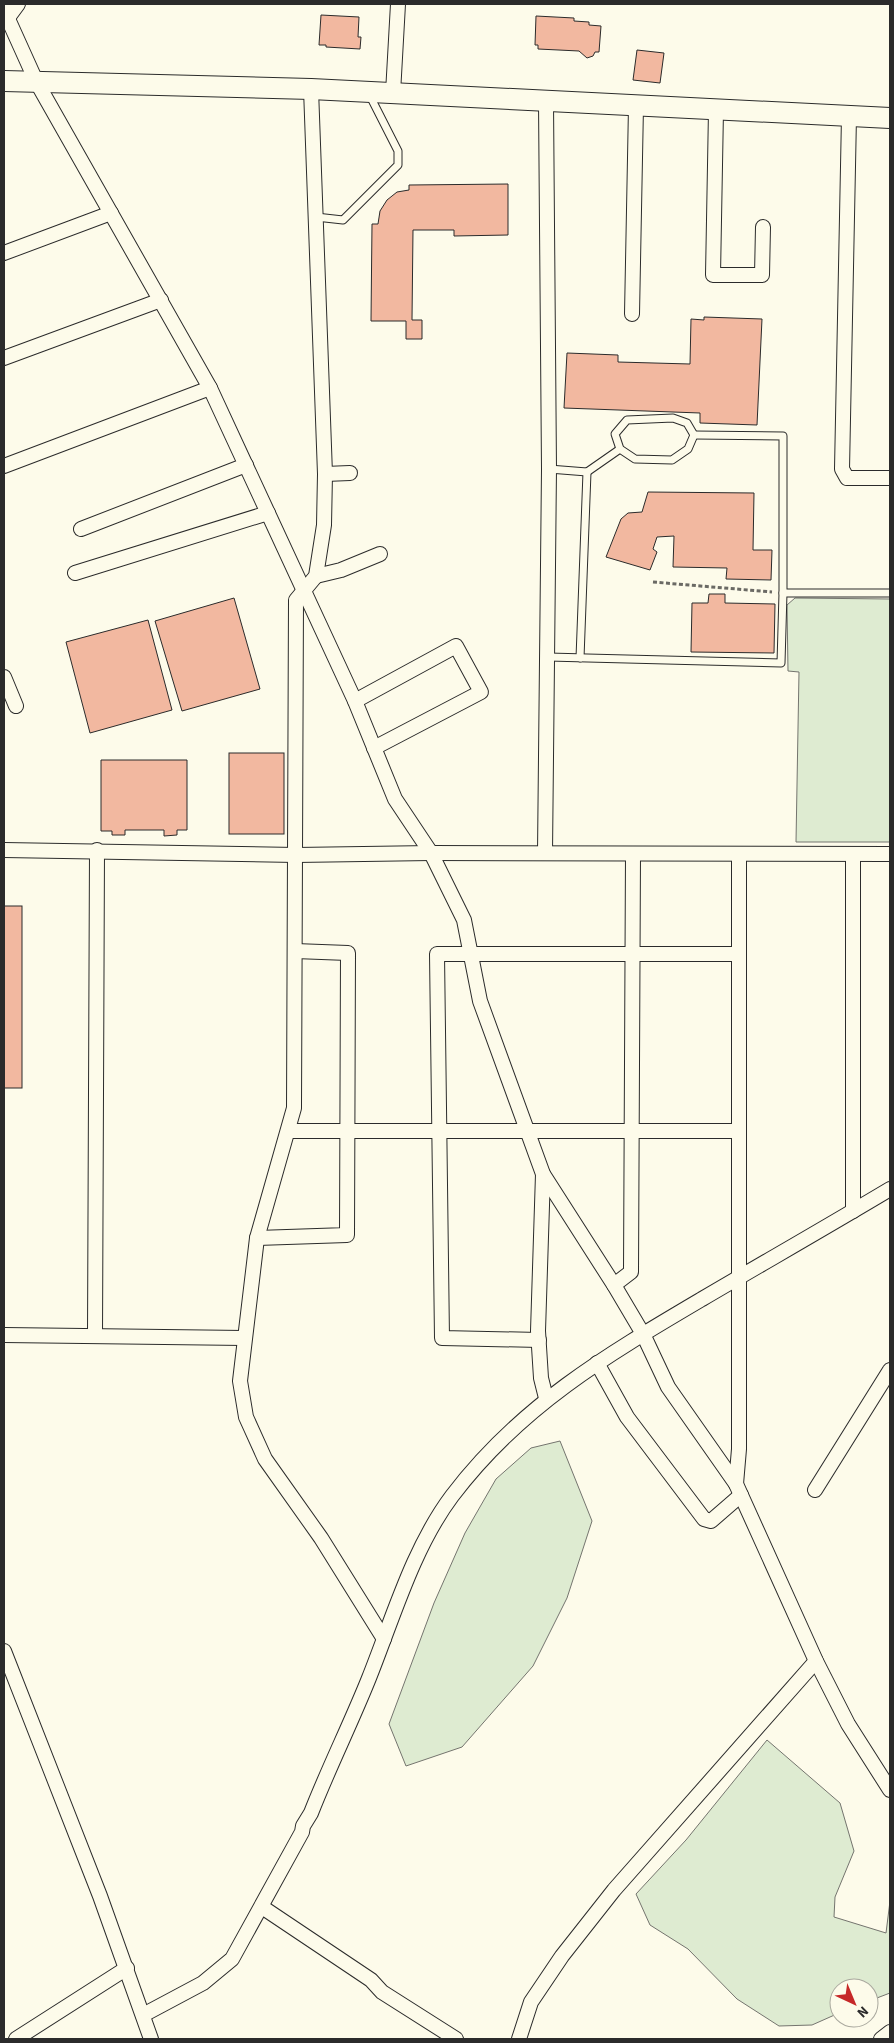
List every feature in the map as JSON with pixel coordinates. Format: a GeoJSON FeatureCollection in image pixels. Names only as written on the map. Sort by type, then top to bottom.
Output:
{"type":"FeatureCollection","features":[{"type":"Feature","properties":{"kind":"street"},"geometry":{"type":"LineString","coordinates":[[18,4],[6,14],[36,82],[210,388],[355,700],[395,799],[431,853],[464,920],[480,1001],[543,1174],[643,1334],[668,1387],[739,1489],[816,1661],[848,1724],[890,1790]]}},
{"type":"Feature","properties":{"kind":"street"},"geometry":{"type":"LineString","coordinates":[[393,93],[398,4]]}},
{"type":"Feature","properties":{"kind":"street"},"geometry":{"type":"LineString","coordinates":[[4,80],[311,89],[890,118]]}},
{"type":"Feature","properties":{"kind":"street"},"geometry":{"type":"LineString","coordinates":[[311,89],[325,474],[324,525],[316,576],[296,600],[294,1108],[257,1238],[240,1381],[246,1417],[264,1459],[321,1538],[384,1639]]}},
{"type":"Feature","properties":{"kind":"street"},"geometry":{"type":"LineString","coordinates":[[545,853],[549,469],[546,102]]}},
{"type":"Feature","properties":{"kind":"street"},"geometry":{"type":"LineString","coordinates":[[632,314],[636,106]]}},
{"type":"Feature","properties":{"kind":"street"},"geometry":{"type":"LineString","coordinates":[[716,110],[713,274],[762,275],[763,227]]}},
{"type":"Feature","properties":{"kind":"street"},"geometry":{"type":"LineString","coordinates":[[849,116],[842,469],[847,478],[890,478]]}},
{"type":"Feature","properties":{"kind":"street"},"geometry":{"type":"LineString","coordinates":[[4,253],[111,213]]}},
{"type":"Feature","properties":{"kind":"street"},"geometry":{"type":"LineString","coordinates":[[4,358],[161,300]]}},
{"type":"Feature","properties":{"kind":"street"},"geometry":{"type":"LineString","coordinates":[[4,466],[210,388]]}},
{"type":"Feature","properties":{"kind":"street"},"geometry":{"type":"LineString","coordinates":[[81,529],[246,465]]}},
{"type":"Feature","properties":{"kind":"street"},"geometry":{"type":"LineString","coordinates":[[325,474],[350,473]]}},
{"type":"Feature","properties":{"kind":"street"},"geometry":{"type":"LineString","coordinates":[[75,573],[268,513]]}},
{"type":"Feature","properties":{"kind":"street"},"geometry":{"type":"LineString","coordinates":[[316,576],[342,570],[380,554]]}},
{"type":"Feature","properties":{"kind":"street"},"geometry":{"type":"LineString","coordinates":[[355,700],[456,646],[481,692],[374,748]]}},
{"type":"Feature","properties":{"kind":"street"},"geometry":{"type":"LineString","coordinates":[[4,677],[16,706]]}},
{"type":"Feature","properties":{"kind":"street"},"geometry":{"type":"LineString","coordinates":[[4,850],[97,850],[296,855],[431,853],[633,855],[890,854]]}},
{"type":"Feature","properties":{"kind":"street"},"geometry":{"type":"LineString","coordinates":[[95,1336],[97,850]]}},
{"type":"Feature","properties":{"kind":"street"},"geometry":{"type":"LineString","coordinates":[[597,1363],[627,1418],[704,1518],[710,1521],[739,1489],[739,854]]}},
{"type":"Feature","properties":{"kind":"street"},"geometry":{"type":"LineString","coordinates":[[614,1285],[630,1272],[633,855]]}},
{"type":"Feature","properties":{"kind":"street"},"geometry":{"type":"LineString","coordinates":[[853,855],[853,1211]]}},
{"type":"Feature","properties":{"kind":"street"},"geometry":{"type":"LineString","coordinates":[[257,1238],[347,1236],[349,1131],[348,953],[295,952]]}},
{"type":"Feature","properties":{"kind":"street"},"geometry":{"type":"LineString","coordinates":[[539,1340],[442,1338],[437,954],[739,954]]}},
{"type":"Feature","properties":{"kind":"street"},"geometry":{"type":"LineString","coordinates":[[289,1131],[739,1131]]}},
{"type":"Feature","properties":{"kind":"street"},"geometry":{"type":"LineString","coordinates":[[543,1174],[539,1256],[539,1340],[541,1378],[546,1398]]}},
{"type":"Feature","properties":{"kind":"street"},"geometry":{"type":"LineString","coordinates":[[143,2015],[203,1982],[232,1959],[302,1832],[302,1826],[311,1813],[433,1525],[451,1497],[475,1468],[546,1398],[597,1363],[890,1189]]}},
{"type":"Feature","properties":{"kind":"street"},"geometry":{"type":"LineString","coordinates":[[4,1335],[244,1338]]}},
{"type":"Feature","properties":{"kind":"street"},"geometry":{"type":"LineString","coordinates":[[815,1490],[890,1372]]}},
{"type":"Feature","properties":{"kind":"street"},"geometry":{"type":"LineString","coordinates":[[4,1654],[100,1896],[151,2039]]}},
{"type":"Feature","properties":{"kind":"street"},"geometry":{"type":"LineString","coordinates":[[519,2039],[531,2002],[562,1956],[614,1890],[816,1661]]}},
{"type":"Feature","properties":{"kind":"street"},"geometry":{"type":"LineString","coordinates":[[262,1907],[371,1980],[382,1992],[456,2039]]}},
{"type":"Feature","properties":{"kind":"street"},"geometry":{"type":"LineString","coordinates":[[16,2039],[127,1968]]}},
{"type":"Feature","properties":{"kind":"street"},"geometry":{"type":"LineString","coordinates":[[881,2039],[890,2032]]}},
{"type":"Feature","properties":{"kind":"lane"},"geometry":{"type":"LineString","coordinates":[[316,217],[343,220],[398,165],[398,151],[368,92]]}},
{"type":"Feature","properties":{"kind":"lane"},"geometry":{"type":"LineString","coordinates":[[673,418],[687,423],[694,435],[688,449],[672,460],[635,459],[620,449],[615,434],[627,420],[673,418]]}},
{"type":"Feature","properties":{"kind":"lane"},"geometry":{"type":"LineString","coordinates":[[548,657],[781,663],[783,436],[694,435]]}},
{"type":"Feature","properties":{"kind":"lane"},"geometry":{"type":"LineString","coordinates":[[549,469],[587,472],[620,449]]}},
{"type":"Feature","properties":{"kind":"lane"},"geometry":{"type":"LineString","coordinates":[[580,658],[587,472]]}},
{"type":"Feature","properties":{"kind":"lane"},"geometry":{"type":"LineString","coordinates":[[783,593],[890,593]]}},
{"type":"Feature","properties":{"kind":"path"},"geometry":{"type":"LineString","coordinates":[[653,582],[783,593]]}},
{"type":"Feature","properties":{"kind":"green space"},"geometry":{"type":"Polygon","coordinates":[[[795,598],[890,599],[890,842],[796,842],[799,672],[788,671],[787,605],[795,598]]]}},
{"type":"Feature","properties":{"kind":"green space"},"geometry":{"type":"Polygon","coordinates":[[[560,1441],[592,1521],[567,1598],[533,1666],[462,1747],[406,1766],[389,1724],[434,1603],[465,1533],[496,1479],[531,1448],[560,1441]]]}},
{"type":"Feature","properties":{"kind":"green space"},"geometry":{"type":"Polygon","coordinates":[[[767,1740],[840,1803],[854,1851],[835,1897],[834,1917],[886,1933],[890,1901],[890,1993],[879,1997],[879,1978],[829,1978],[829,2017],[812,2025],[779,2026],[737,1999],[688,1949],[650,1925],[636,1894],[686,1840],[767,1740]]]}},
{"type":"Feature","properties":{"kind":"building"},"geometry":{"type":"Polygon","coordinates":[[[321,15],[359,17],[358,37],[361,37],[360,49],[319,45],[321,15]]]}},
{"type":"Feature","properties":{"kind":"building"},"geometry":{"type":"Polygon","coordinates":[[[536,16],[574,18],[574,21],[589,22],[589,25],[601,26],[599,52],[595,52],[593,56],[587,58],[579,51],[538,49],[538,45],[535,45],[536,16]]]}},
{"type":"Feature","properties":{"kind":"building"},"geometry":{"type":"Polygon","coordinates":[[[637,50],[664,53],[660,83],[633,80],[637,50]]]}},
{"type":"Feature","properties":{"kind":"building"},"geometry":{"type":"Polygon","coordinates":[[[508,184],[508,235],[454,236],[454,230],[413,230],[412,320],[422,320],[422,339],[406,339],[406,321],[371,321],[372,224],[378,224],[380,211],[387,200],[397,192],[409,190],[409,185],[508,184]]]}},
{"type":"Feature","properties":{"kind":"building"},"geometry":{"type":"Polygon","coordinates":[[[704,317],[762,319],[757,425],[700,423],[700,413],[564,408],[567,353],[618,355],[618,362],[690,364],[691,319],[704,320],[704,317]]]}},
{"type":"Feature","properties":{"kind":"building"},"geometry":{"type":"Polygon","coordinates":[[[648,492],[754,493],[753,550],[772,550],[771,580],[726,579],[727,568],[673,567],[674,536],[657,537],[653,549],[657,552],[650,570],[606,557],[621,519],[628,513],[642,512],[648,492]]]}},
{"type":"Feature","properties":{"kind":"building"},"geometry":{"type":"Polygon","coordinates":[[[709,594],[725,594],[725,603],[775,604],[774,653],[691,652],[692,603],[708,603],[709,594]]]}},
{"type":"Feature","properties":{"kind":"building"},"geometry":{"type":"Polygon","coordinates":[[[234,598],[260,689],[182,711],[155,621],[234,598]]]}},
{"type":"Feature","properties":{"kind":"building"},"geometry":{"type":"Polygon","coordinates":[[[148,620],[172,710],[90,733],[66,642],[148,620]]]}},
{"type":"Feature","properties":{"kind":"building"},"geometry":{"type":"Polygon","coordinates":[[[229,753],[284,753],[284,834],[229,834],[229,753]]]}},
{"type":"Feature","properties":{"kind":"building"},"geometry":{"type":"Polygon","coordinates":[[[101,760],[187,760],[187,830],[177,830],[177,835],[164,836],[164,830],[125,830],[125,835],[112,835],[112,831],[101,831],[101,760]]]}},
{"type":"Feature","properties":{"kind":"building"},"geometry":{"type":"Polygon","coordinates":[[[4,906],[22,906],[22,1088],[4,1088],[4,906]]]}}]}
